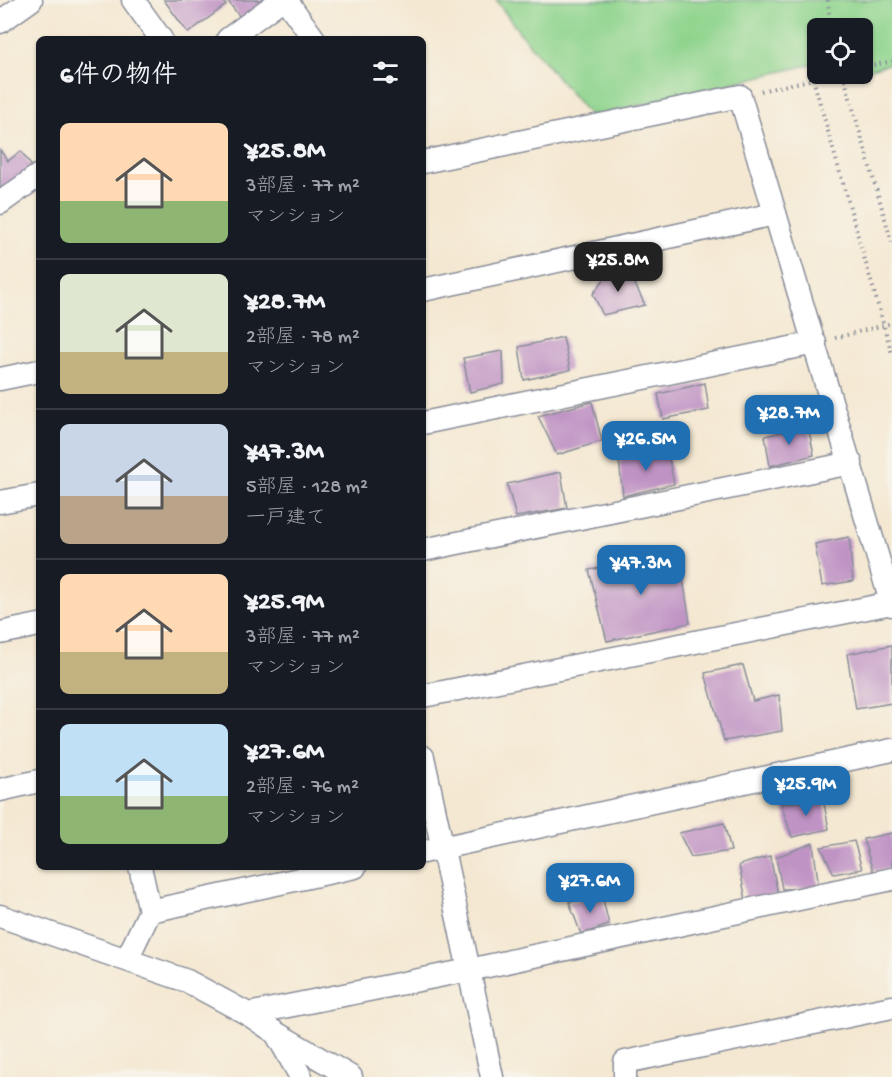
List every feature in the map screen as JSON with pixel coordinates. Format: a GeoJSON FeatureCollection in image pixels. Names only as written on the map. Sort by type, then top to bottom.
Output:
{"type":"FeatureCollection","features":[{"type":"Feature","properties":{"kind":"street"},"geometry":{"type":"LineString","coordinates":[[0,22],[31,0]]}},
{"type":"Feature","properties":{"kind":"street"},"geometry":{"type":"LineString","coordinates":[[133,0],[159,36]]}},
{"type":"Feature","properties":{"kind":"street"},"geometry":{"type":"LineString","coordinates":[[232,36],[281,0]]}},
{"type":"Feature","properties":{"kind":"street"},"geometry":{"type":"LineString","coordinates":[[286,0],[312,36]]}},
{"type":"Feature","properties":{"kind":"street"},"geometry":{"type":"LineString","coordinates":[[426,161],[740,96],[892,603],[426,695]]}},
{"type":"Feature","properties":{"kind":"street"},"geometry":{"type":"LineString","coordinates":[[0,203],[36,177]]}},
{"type":"Feature","properties":{"kind":"street"},"geometry":{"type":"LineString","coordinates":[[426,289],[776,214]]}},
{"type":"Feature","properties":{"kind":"street"},"geometry":{"type":"LineString","coordinates":[[426,422],[815,343]]}},
{"type":"Feature","properties":{"kind":"street"},"geometry":{"type":"LineString","coordinates":[[0,379],[36,372]]}},
{"type":"Feature","properties":{"kind":"street"},"geometry":{"type":"LineString","coordinates":[[426,549],[851,463]]}},
{"type":"Feature","properties":{"kind":"street"},"geometry":{"type":"LineString","coordinates":[[0,502],[36,496]]}},
{"type":"Feature","properties":{"kind":"street"},"geometry":{"type":"LineString","coordinates":[[0,633],[36,626]]}},
{"type":"Feature","properties":{"kind":"street"},"geometry":{"type":"LineString","coordinates":[[433,850],[892,750]]}},
{"type":"Feature","properties":{"kind":"street"},"geometry":{"type":"LineString","coordinates":[[0,790],[36,783]]}},
{"type":"Feature","properties":{"kind":"street"},"geometry":{"type":"LineString","coordinates":[[426,785],[433,850],[469,970],[492,1077]]}},
{"type":"Feature","properties":{"kind":"street"},"geometry":{"type":"LineString","coordinates":[[127,959],[150,911],[141,870]]}},
{"type":"Feature","properties":{"kind":"street"},"geometry":{"type":"LineString","coordinates":[[150,911],[341,870]]}},
{"type":"Feature","properties":{"kind":"street"},"geometry":{"type":"LineString","coordinates":[[248,1014],[469,970],[892,879]]}},
{"type":"Feature","properties":{"kind":"street"},"geometry":{"type":"LineString","coordinates":[[0,916],[187,981],[248,1014],[276,1034],[351,1077]]}},
{"type":"Feature","properties":{"kind":"street"},"geometry":{"type":"LineString","coordinates":[[625,1077],[625,1062],[892,1007]]}},
{"type":"Feature","properties":{"kind":"street"},"geometry":{"type":"LineString","coordinates":[[276,1034],[301,1077]]}},
{"type":"Feature","properties":{"kind":"path"},"geometry":{"type":"LineString","coordinates":[[828,0],[829,18]]}},
{"type":"Feature","properties":{"kind":"path"},"geometry":{"type":"LineString","coordinates":[[873,65],[892,61]]}},
{"type":"Feature","properties":{"kind":"path"},"geometry":{"type":"LineString","coordinates":[[740,96],[807,80]]}},
{"type":"Feature","properties":{"kind":"path"},"geometry":{"type":"LineString","coordinates":[[814,84],[892,354]]}},
{"type":"Feature","properties":{"kind":"path"},"geometry":{"type":"LineString","coordinates":[[846,84],[892,243]]}},
{"type":"Feature","properties":{"kind":"path"},"geometry":{"type":"LineString","coordinates":[[815,343],[892,323]]}},
{"type":"Feature","properties":{"kind":"green space"},"geometry":{"type":"Polygon","coordinates":[[[496,0],[892,0],[892,63],[873,68],[873,18],[807,18],[807,65],[591,117],[520,33],[496,0]]]}},
{"type":"Feature","properties":{"kind":"building"},"geometry":{"type":"Polygon","coordinates":[[[164,0],[223,0],[226,5],[188,33],[164,0]]]}},
{"type":"Feature","properties":{"kind":"building"},"geometry":{"type":"Polygon","coordinates":[[[227,0],[272,0],[243,21],[227,0]]]}},
{"type":"Feature","properties":{"kind":"building"},"geometry":{"type":"Polygon","coordinates":[[[0,150],[8,161],[21,151],[35,171],[0,196],[0,150]]]}},
{"type":"Feature","properties":{"kind":"building"},"geometry":{"type":"Polygon","coordinates":[[[627,268],[645,305],[603,315],[593,294],[611,270],[627,268]]]}},
{"type":"Feature","properties":{"kind":"building"},"geometry":{"type":"Polygon","coordinates":[[[563,337],[570,370],[524,380],[519,347],[563,337]]]}},
{"type":"Feature","properties":{"kind":"building"},"geometry":{"type":"Polygon","coordinates":[[[503,351],[504,384],[470,392],[463,358],[503,351]]]}},
{"type":"Feature","properties":{"kind":"building"},"geometry":{"type":"Polygon","coordinates":[[[705,383],[709,410],[663,419],[658,394],[705,383]]]}},
{"type":"Feature","properties":{"kind":"building"},"geometry":{"type":"Polygon","coordinates":[[[592,402],[602,441],[557,455],[538,416],[592,402]]]}},
{"type":"Feature","properties":{"kind":"building"},"geometry":{"type":"Polygon","coordinates":[[[808,426],[814,455],[770,466],[765,436],[808,426]]]}},
{"type":"Feature","properties":{"kind":"building"},"geometry":{"type":"Polygon","coordinates":[[[667,449],[674,484],[623,496],[619,460],[667,449]]]}},
{"type":"Feature","properties":{"kind":"building"},"geometry":{"type":"Polygon","coordinates":[[[561,472],[567,508],[516,517],[507,484],[561,472]]]}},
{"type":"Feature","properties":{"kind":"building"},"geometry":{"type":"Polygon","coordinates":[[[849,537],[853,581],[822,586],[815,544],[849,537]]]}},
{"type":"Feature","properties":{"kind":"building"},"geometry":{"type":"Polygon","coordinates":[[[679,553],[690,623],[607,641],[589,570],[679,553]]]}},
{"type":"Feature","properties":{"kind":"building"},"geometry":{"type":"Polygon","coordinates":[[[892,645],[892,703],[856,709],[847,654],[892,645]]]}},
{"type":"Feature","properties":{"kind":"building"},"geometry":{"type":"Polygon","coordinates":[[[743,665],[753,701],[779,695],[782,731],[724,741],[705,673],[743,665]]]}},
{"type":"Feature","properties":{"kind":"building"},"geometry":{"type":"Polygon","coordinates":[[[823,799],[829,829],[792,837],[781,804],[823,799]]]}},
{"type":"Feature","properties":{"kind":"building"},"geometry":{"type":"Polygon","coordinates":[[[724,823],[731,851],[691,857],[679,833],[724,823]]]}},
{"type":"Feature","properties":{"kind":"building"},"geometry":{"type":"Polygon","coordinates":[[[892,833],[892,868],[873,871],[863,839],[892,833]]]}},
{"type":"Feature","properties":{"kind":"building"},"geometry":{"type":"Polygon","coordinates":[[[854,841],[862,869],[834,874],[821,847],[854,841]]]}},
{"type":"Feature","properties":{"kind":"building"},"geometry":{"type":"Polygon","coordinates":[[[813,843],[819,888],[782,889],[776,857],[813,843]]]}},
{"type":"Feature","properties":{"kind":"building"},"geometry":{"type":"Polygon","coordinates":[[[770,856],[778,894],[746,900],[739,865],[770,856]]]}},
{"type":"Feature","properties":{"kind":"building"},"geometry":{"type":"Polygon","coordinates":[[[602,895],[609,925],[581,934],[569,902],[602,895]]]}}]}
